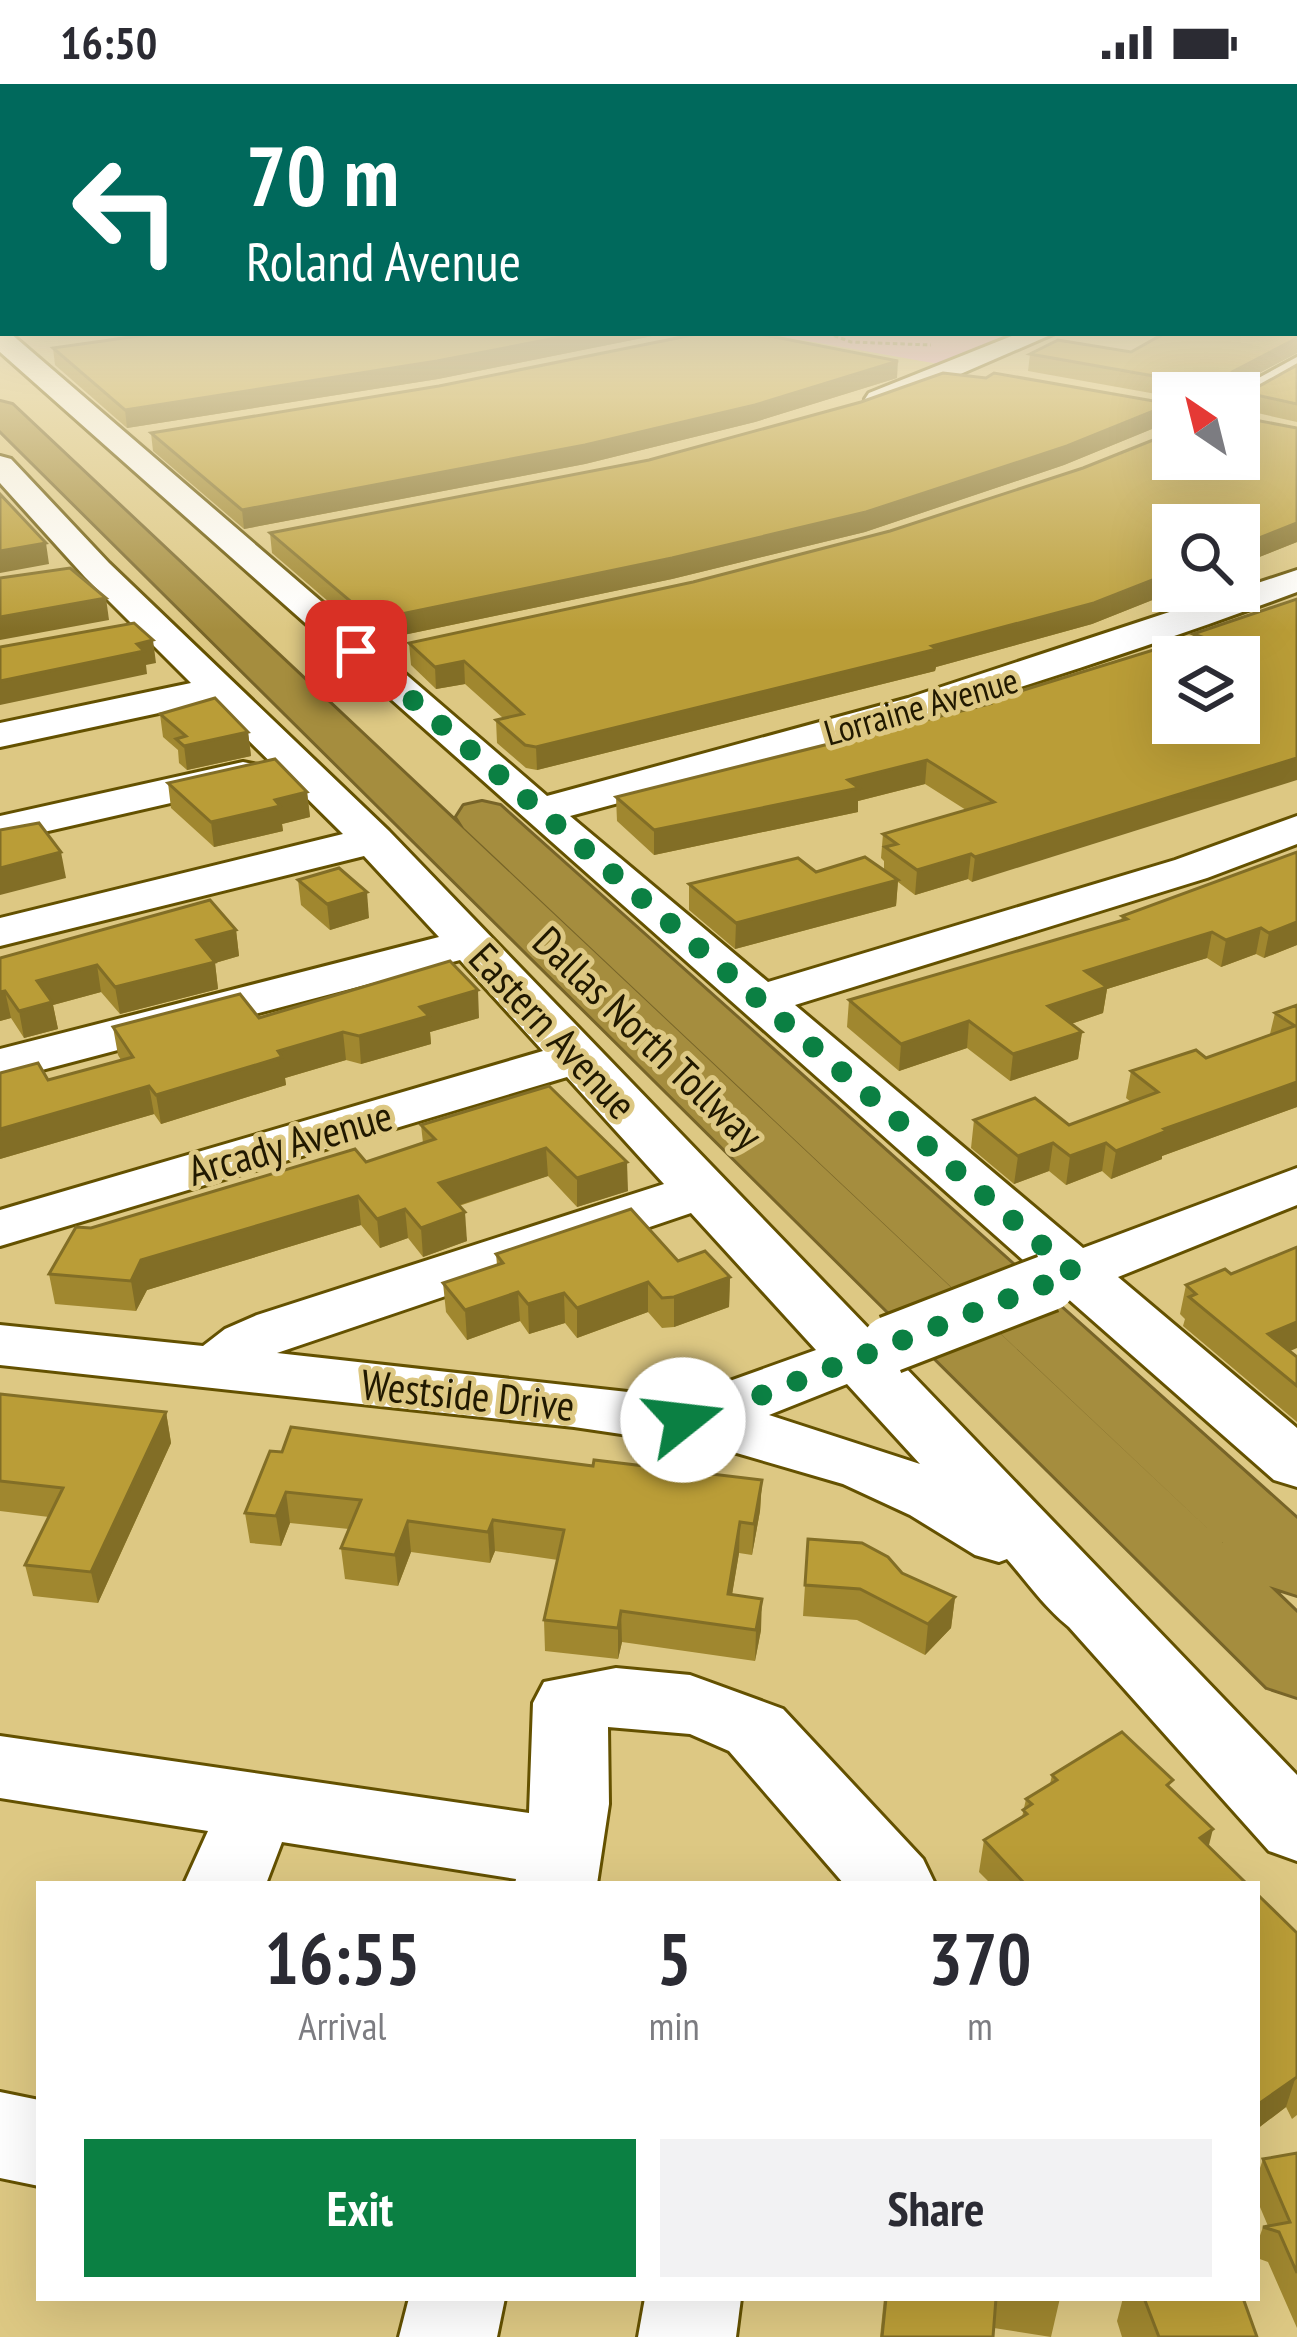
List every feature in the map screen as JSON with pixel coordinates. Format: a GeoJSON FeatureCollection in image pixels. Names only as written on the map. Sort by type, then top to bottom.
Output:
{"type":"FeatureCollection","features":[{"type":"Feature","properties":{"kind":"highway","name":"Dallas North Tollway"},"geometry":{"type":"LineString","coordinates":[[69,421],[1297,1664]]}},
{"type":"Feature","properties":{"kind":"highway","name":"Dallas North Tollway"},"geometry":{"type":"LineString","coordinates":[[74,421],[1297,1565]]}},
{"type":"Feature","properties":{"kind":"street"},"geometry":{"type":"LineString","coordinates":[[89,421],[261,540],[364,659],[761,1000],[1061,1278],[1297,1464]]}},
{"type":"Feature","properties":{"kind":"street"},"geometry":{"type":"LineString","coordinates":[[118,443],[165,436]]}},
{"type":"Feature","properties":{"kind":"street","name":"Eastern Avenue"},"geometry":{"type":"LineString","coordinates":[[0,465],[22,517],[132,631],[222,688],[374,841],[700,1191],[874,1350],[1094,1608]]}},
{"type":"Feature","properties":{"kind":"street","name":"Lorraine Avenue"},"geometry":{"type":"LineString","coordinates":[[539,811],[970,693],[1186,623],[1297,580]]}},
{"type":"Feature","properties":{"kind":"street"},"geometry":{"type":"LineString","coordinates":[[364,659],[410,649]]}},
{"type":"Feature","properties":{"kind":"street"},"geometry":{"type":"LineString","coordinates":[[0,735],[222,688]]}},
{"type":"Feature","properties":{"kind":"street"},"geometry":{"type":"LineString","coordinates":[[0,829],[294,763]]}},
{"type":"Feature","properties":{"kind":"street"},"geometry":{"type":"LineString","coordinates":[[761,1000],[1191,869],[1297,829]]}},
{"type":"Feature","properties":{"kind":"street"},"geometry":{"type":"LineString","coordinates":[[0,932],[374,841]]}},
{"type":"Feature","properties":{"kind":"street"},"geometry":{"type":"LineString","coordinates":[[0,1065],[472,943]]}},
{"type":"Feature","properties":{"kind":"street","name":"Arcady Avenue"},"geometry":{"type":"LineString","coordinates":[[0,1228],[580,1057]]}},
{"type":"Feature","properties":{"kind":"street"},"geometry":{"type":"LineString","coordinates":[[683,1420],[721,1411],[1297,1185]]}},
{"type":"Feature","properties":{"kind":"street"},"geometry":{"type":"LineString","coordinates":[[215,1368],[247,1343],[279,1329],[700,1191]]}},
{"type":"Feature","properties":{"kind":"street","name":"Westside Drive"},"geometry":{"type":"LineString","coordinates":[[0,1345],[683,1420],[800,1445],[899,1478],[994,1534],[1094,1608],[1297,1828]]}},
{"type":"Feature","properties":{"kind":"street"},"geometry":{"type":"LineString","coordinates":[[0,1767],[257,1808],[560,1868],[570,1804],[570,1702],[604,1694],[641,1697],[731,1715],[755,1730],[891,1881]]}},
{"type":"Feature","properties":{"kind":"street"},"geometry":{"type":"LineString","coordinates":[[226,1881],[257,1808]]}},
{"type":"Feature","properties":{"kind":"street"},"geometry":{"type":"LineString","coordinates":[[0,2135],[36,2142]]}},
{"type":"Feature","properties":{"kind":"street"},"geometry":{"type":"LineString","coordinates":[[448,2337],[457,2301]]}},
{"type":"Feature","properties":{"kind":"street"},"geometry":{"type":"LineString","coordinates":[[687,2337],[693,2301]]}},
{"type":"Feature","properties":{"kind":"building"},"geometry":{"type":"Polygon","coordinates":[[[224,421],[686,421],[242,510],[151,433],[224,421]]]}},
{"type":"Feature","properties":{"kind":"building"},"geometry":{"type":"Polygon","coordinates":[[[791,421],[1129,421],[866,512],[382,618],[374,610],[363,612],[270,533],[649,460],[791,421]]]}},
{"type":"Feature","properties":{"kind":"building"},"geometry":{"type":"Polygon","coordinates":[[[1260,421],[1297,428],[1297,523],[1260,538],[1260,504],[1152,504],[1152,580],[1094,603],[932,646],[937,649],[536,747],[525,745],[496,720],[523,714],[464,661],[435,667],[409,643],[693,582],[890,531],[1152,440],[1152,480],[1260,480],[1260,421]]]}},
{"type":"Feature","properties":{"kind":"building"},"geometry":{"type":"Polygon","coordinates":[[[0,494],[46,543],[0,551],[0,494]]]}},
{"type":"Feature","properties":{"kind":"building"},"geometry":{"type":"Polygon","coordinates":[[[70,568],[106,598],[0,617],[0,578],[70,568]]]}},
{"type":"Feature","properties":{"kind":"building"},"geometry":{"type":"Polygon","coordinates":[[[1297,599],[1297,758],[975,857],[971,854],[917,870],[885,847],[897,844],[883,834],[994,802],[927,760],[848,780],[859,788],[654,830],[616,797],[989,704],[985,702],[1152,650],[1152,744],[1260,744],[1260,636],[1193,634],[1297,599]]]}},
{"type":"Feature","properties":{"kind":"building"},"geometry":{"type":"Polygon","coordinates":[[[134,623],[153,640],[137,644],[144,651],[0,681],[0,647],[134,623]]]}},
{"type":"Feature","properties":{"kind":"building"},"geometry":{"type":"Polygon","coordinates":[[[215,698],[248,732],[184,746],[176,739],[186,736],[160,714],[215,698]]]}},
{"type":"Feature","properties":{"kind":"building"},"geometry":{"type":"Polygon","coordinates":[[[275,759],[307,792],[275,800],[280,806],[211,822],[168,783],[275,759]]]}},
{"type":"Feature","properties":{"kind":"building"},"geometry":{"type":"Polygon","coordinates":[[[39,823],[61,852],[0,868],[0,830],[39,823]]]}},
{"type":"Feature","properties":{"kind":"building"},"geometry":{"type":"Polygon","coordinates":[[[1297,852],[1297,922],[1269,933],[1261,928],[1226,940],[1212,932],[1085,971],[1107,987],[1048,1006],[1082,1032],[1013,1054],[969,1021],[901,1044],[849,1000],[1127,919],[1122,916],[1297,852]]]}},
{"type":"Feature","properties":{"kind":"building"},"geometry":{"type":"Polygon","coordinates":[[[865,857],[898,880],[736,923],[689,884],[798,858],[816,872],[865,857]]]}},
{"type":"Feature","properties":{"kind":"building"},"geometry":{"type":"Polygon","coordinates":[[[339,868],[367,892],[327,904],[298,880],[339,868]]]}},
{"type":"Feature","properties":{"kind":"building"},"geometry":{"type":"Polygon","coordinates":[[[210,900],[236,930],[197,940],[215,962],[115,987],[97,965],[37,981],[52,1002],[19,1011],[5,991],[0,992],[0,958],[210,900]]]}},
{"type":"Feature","properties":{"kind":"building"},"geometry":{"type":"Polygon","coordinates":[[[450,961],[478,990],[420,1007],[429,1016],[359,1036],[343,1032],[278,1051],[282,1057],[156,1095],[149,1086],[0,1129],[0,1073],[38,1063],[48,1080],[133,1057],[113,1027],[240,994],[259,1018],[450,961]]]}},
{"type":"Feature","properties":{"kind":"building"},"geometry":{"type":"Polygon","coordinates":[[[1297,1005],[1297,1082],[1116,1151],[1106,1143],[1070,1156],[1053,1143],[1018,1156],[974,1120],[1035,1098],[1069,1125],[1158,1092],[1131,1071],[1196,1050],[1206,1058],[1295,1026],[1275,1013],[1297,1005]]]}},
{"type":"Feature","properties":{"kind":"building"},"geometry":{"type":"Polygon","coordinates":[[[549,1086],[627,1162],[577,1178],[546,1148],[439,1183],[465,1212],[421,1228],[405,1209],[377,1219],[358,1196],[141,1260],[131,1281],[49,1274],[76,1227],[91,1228],[355,1149],[366,1162],[435,1139],[421,1125],[549,1086]]]}},
{"type":"Feature","properties":{"kind":"building"},"geometry":{"type":"Polygon","coordinates":[[[631,1209],[678,1261],[705,1251],[730,1277],[662,1298],[648,1282],[577,1308],[564,1293],[528,1304],[518,1292],[465,1310],[443,1283],[503,1263],[496,1254],[631,1209]]]}},
{"type":"Feature","properties":{"kind":"building"},"geometry":{"type":"Polygon","coordinates":[[[1297,1247],[1297,1322],[1268,1334],[1297,1357],[1297,1386],[1189,1297],[1196,1294],[1186,1285],[1225,1269],[1231,1274],[1297,1247]]]}},
{"type":"Feature","properties":{"kind":"building"},"geometry":{"type":"Polygon","coordinates":[[[0,1394],[166,1412],[91,1572],[25,1565],[63,1488],[0,1481],[0,1394]]]}},
{"type":"Feature","properties":{"kind":"building"},"geometry":{"type":"Polygon","coordinates":[[[291,1427],[593,1466],[594,1460],[762,1480],[754,1524],[740,1522],[728,1594],[762,1599],[756,1630],[621,1611],[618,1628],[544,1620],[564,1530],[493,1520],[488,1532],[408,1521],[395,1555],[341,1548],[361,1500],[286,1492],[276,1516],[245,1513],[270,1451],[282,1452],[291,1427]]]}},
{"type":"Feature","properties":{"kind":"building"},"geometry":{"type":"Polygon","coordinates":[[[808,1539],[862,1543],[888,1557],[902,1573],[955,1597],[928,1624],[860,1589],[805,1585],[808,1539]]]}},
{"type":"Feature","properties":{"kind":"building"},"geometry":{"type":"Polygon","coordinates":[[[1122,1732],[1173,1780],[1167,1785],[1213,1829],[1200,1838],[1244,1881],[1022,1881],[984,1840],[1027,1814],[1023,1810],[1032,1804],[1026,1799],[1057,1780],[1052,1775],[1122,1732]]]}},
{"type":"Feature","properties":{"kind":"building"},"geometry":{"type":"Polygon","coordinates":[[[1260,1897],[1297,1933],[1297,2077],[1260,2103],[1260,1897]]]}},
{"type":"Feature","properties":{"kind":"building"},"geometry":{"type":"Polygon","coordinates":[[[1297,2153],[1297,2273],[1279,2232],[1263,2227],[1290,2222],[1263,2159],[1297,2153]]]}},
{"type":"Feature","properties":{"kind":"building"},"geometry":{"type":"Polygon","coordinates":[[[886,2301],[996,2301],[993,2337],[882,2337],[886,2301]]]}},
{"type":"Feature","properties":{"kind":"building"},"geometry":{"type":"Polygon","coordinates":[[[1145,2301],[1244,2301],[1257,2337],[1159,2337],[1145,2301]]]}},
{"type":"Feature","properties":{"kind":"route"},"geometry":{"type":"LineString","coordinates":[[356,651],[1074,1273],[721,1411],[683,1420]]}}]}
